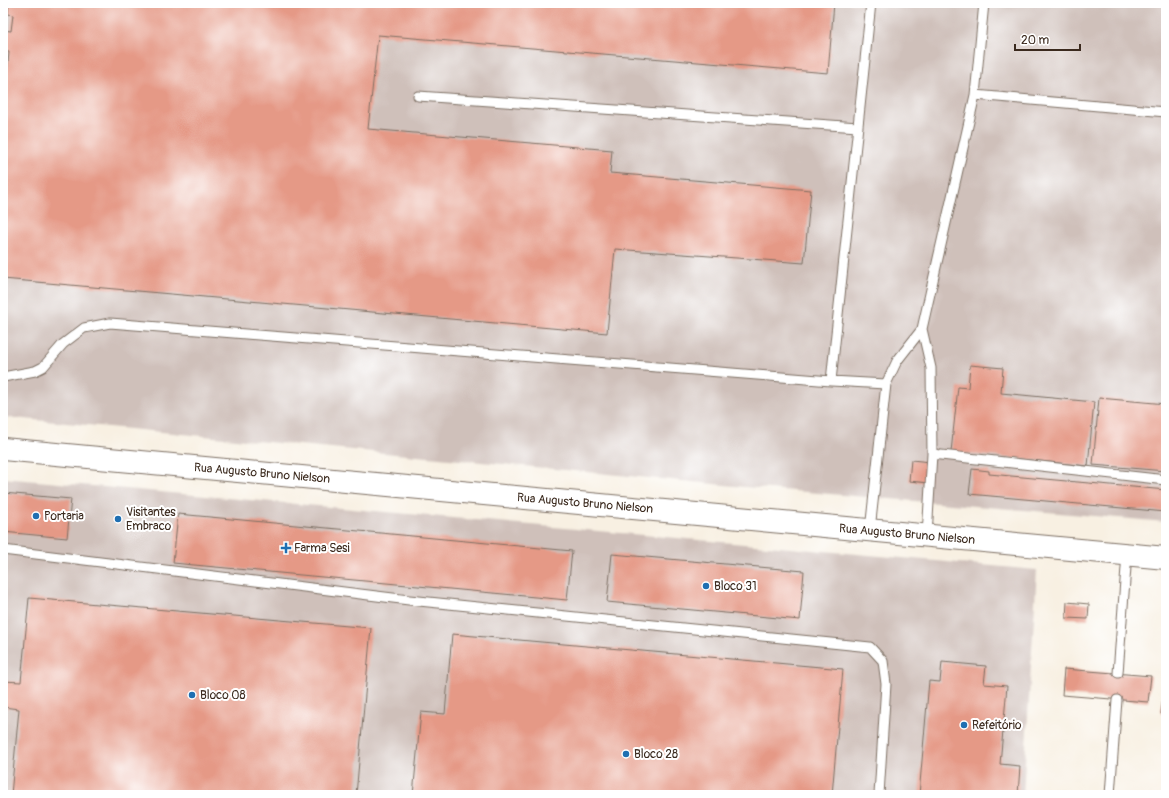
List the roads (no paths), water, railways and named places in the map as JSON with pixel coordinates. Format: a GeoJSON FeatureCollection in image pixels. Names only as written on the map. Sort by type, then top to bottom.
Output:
{"type":"FeatureCollection","features":[{"type":"Feature","properties":{"kind":"main road","name":"Rua Augusto Bruno Nielson"},"geometry":{"type":"LineString","coordinates":[[3,449],[1166,558]]}},
{"type":"Feature","properties":{"kind":"lane"},"geometry":{"type":"LineString","coordinates":[[831,381],[871,3]]}},
{"type":"Feature","properties":{"kind":"lane"},"geometry":{"type":"LineString","coordinates":[[927,535],[932,454],[931,368],[922,329],[974,95],[984,3]]}},
{"type":"Feature","properties":{"kind":"lane"},"geometry":{"type":"LineString","coordinates":[[974,95],[1166,112]]}},
{"type":"Feature","properties":{"kind":"lane"},"geometry":{"type":"LineString","coordinates":[[418,96],[858,127]]}},
{"type":"Feature","properties":{"kind":"lane"},"geometry":{"type":"LineString","coordinates":[[3,377],[34,371],[43,366],[62,344],[84,328],[110,323],[831,381],[886,384]]}},
{"type":"Feature","properties":{"kind":"lane"},"geometry":{"type":"LineString","coordinates":[[870,530],[886,384],[896,361],[922,329]]}},
{"type":"Feature","properties":{"kind":"lane"},"geometry":{"type":"LineString","coordinates":[[932,454],[1166,480]]}},
{"type":"Feature","properties":{"kind":"lane"},"geometry":{"type":"LineString","coordinates":[[3,550],[409,600],[870,647],[883,661],[886,684],[879,795]]}},
{"type":"Feature","properties":{"kind":"lane"},"geometry":{"type":"LineString","coordinates":[[1118,673],[1127,554]]}},
{"type":"Feature","properties":{"kind":"lane"},"geometry":{"type":"LineString","coordinates":[[1110,795],[1117,700]]}},
{"type":"Feature","properties":{"kind":"place","name":"Portaria"},"geometry":{"type":"Point","coordinates":[36,516]}},
{"type":"Feature","properties":{"kind":"place","name":"Visitantes Embraco"},"geometry":{"type":"Point","coordinates":[118,519]}},
{"type":"Feature","properties":{"kind":"place","name":"Farma Sesi"},"geometry":{"type":"Point","coordinates":[286,548]}},
{"type":"Feature","properties":{"kind":"place","name":"Bloco 31"},"geometry":{"type":"Point","coordinates":[706,586]}},
{"type":"Feature","properties":{"kind":"place","name":"Bloco 08"},"geometry":{"type":"Point","coordinates":[192,695]}},
{"type":"Feature","properties":{"kind":"place","name":"Refeitório"},"geometry":{"type":"Point","coordinates":[964,725]}},
{"type":"Feature","properties":{"kind":"place","name":"Bloco 28"},"geometry":{"type":"Point","coordinates":[626,754]}}]}
